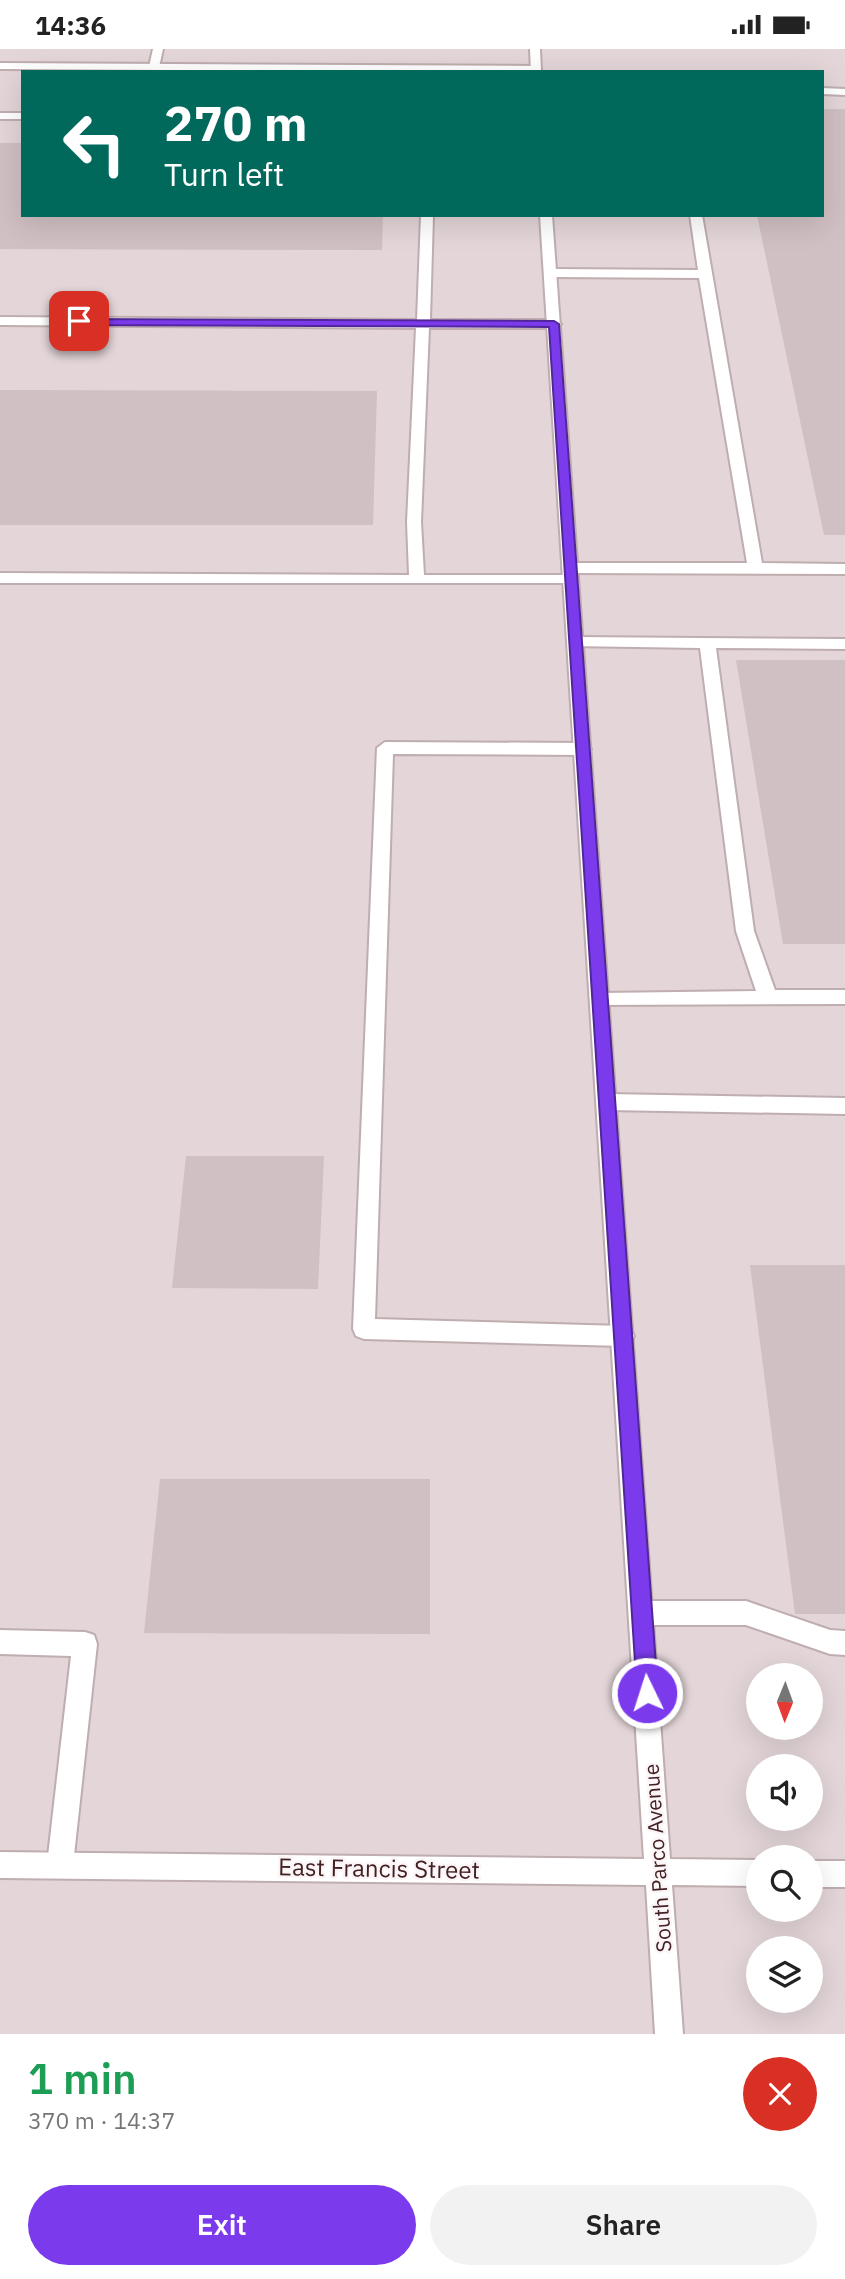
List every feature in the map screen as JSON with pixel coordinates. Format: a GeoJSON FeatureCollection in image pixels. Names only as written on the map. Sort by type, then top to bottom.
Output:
{"type":"FeatureCollection","features":[{"type":"Feature","properties":{"kind":"street"},"geometry":{"type":"LineString","coordinates":[[154,67],[158,49]]}},
{"type":"Feature","properties":{"kind":"street"},"geometry":{"type":"LineString","coordinates":[[0,66],[536,70],[535,49]]}},
{"type":"Feature","properties":{"kind":"street"},"geometry":{"type":"LineString","coordinates":[[824,91],[845,92]]}},
{"type":"Feature","properties":{"kind":"street"},"geometry":{"type":"LineString","coordinates":[[0,116],[21,116]]}},
{"type":"Feature","properties":{"kind":"street"},"geometry":{"type":"LineString","coordinates":[[417,580],[414,522],[427,217]]}},
{"type":"Feature","properties":{"kind":"street","name":"South Parco Avenue"},"geometry":{"type":"LineString","coordinates":[[546,217],[660,1872],[668,2034]]}},
{"type":"Feature","properties":{"kind":"street"},"geometry":{"type":"LineString","coordinates":[[696,217],[755,568]]}},
{"type":"Feature","properties":{"kind":"street"},"geometry":{"type":"LineString","coordinates":[[550,273],[705,274]]}},
{"type":"Feature","properties":{"kind":"street"},"geometry":{"type":"LineString","coordinates":[[0,321],[554,324]]}},
{"type":"Feature","properties":{"kind":"street"},"geometry":{"type":"LineString","coordinates":[[0,578],[417,580],[755,568],[845,569]]}},
{"type":"Feature","properties":{"kind":"street"},"geometry":{"type":"LineString","coordinates":[[575,642],[845,644]]}},
{"type":"Feature","properties":{"kind":"street"},"geometry":{"type":"LineString","coordinates":[[707,642],[745,931],[768,998]]}},
{"type":"Feature","properties":{"kind":"street"},"geometry":{"type":"LineString","coordinates":[[583,750],[385,748],[364,1329],[623,1336]]}},
{"type":"Feature","properties":{"kind":"street"},"geometry":{"type":"LineString","coordinates":[[600,1000],[845,997]]}},
{"type":"Feature","properties":{"kind":"street"},"geometry":{"type":"LineString","coordinates":[[607,1102],[845,1106]]}},
{"type":"Feature","properties":{"kind":"street"},"geometry":{"type":"LineString","coordinates":[[642,1613],[746,1613],[830,1642],[845,1643]]}},
{"type":"Feature","properties":{"kind":"street"},"geometry":{"type":"LineString","coordinates":[[0,1642],[85,1644],[60,1865]]}},
{"type":"Feature","properties":{"kind":"street","name":"East Francis Street"},"geometry":{"type":"LineString","coordinates":[[0,1865],[746,1873]]}},
{"type":"Feature","properties":{"kind":"street"},"geometry":{"type":"LineString","coordinates":[[823,1874],[845,1874]]}},
{"type":"Feature","properties":{"kind":"shaded area"},"geometry":{"type":"Polygon","coordinates":[[[0,49],[845,49],[845,2034],[0,2034],[0,49]]]}},
{"type":"Feature","properties":{"kind":"building"},"geometry":{"type":"Polygon","coordinates":[[[824,109],[845,109],[845,535],[824,535],[757,217],[824,217],[824,109]]]}},
{"type":"Feature","properties":{"kind":"building"},"geometry":{"type":"Polygon","coordinates":[[[0,143],[21,143],[21,217],[383,217],[382,250],[0,249],[0,143]]]}},
{"type":"Feature","properties":{"kind":"building"},"geometry":{"type":"Polygon","coordinates":[[[0,390],[377,391],[373,525],[0,525],[0,390]]]}},
{"type":"Feature","properties":{"kind":"building"},"geometry":{"type":"Polygon","coordinates":[[[736,660],[845,660],[845,944],[783,944],[736,660]]]}},
{"type":"Feature","properties":{"kind":"building"},"geometry":{"type":"Polygon","coordinates":[[[186,1156],[324,1156],[318,1289],[172,1288],[186,1156]]]}},
{"type":"Feature","properties":{"kind":"building"},"geometry":{"type":"Polygon","coordinates":[[[750,1265],[845,1265],[845,1614],[795,1614],[750,1265]]]}},
{"type":"Feature","properties":{"kind":"building"},"geometry":{"type":"Polygon","coordinates":[[[160,1479],[430,1479],[430,1634],[144,1633],[160,1479]]]}},
{"type":"Feature","properties":{"kind":"route"},"geometry":{"type":"LineString","coordinates":[[79,321],[554,324],[647,1693]]}}]}
